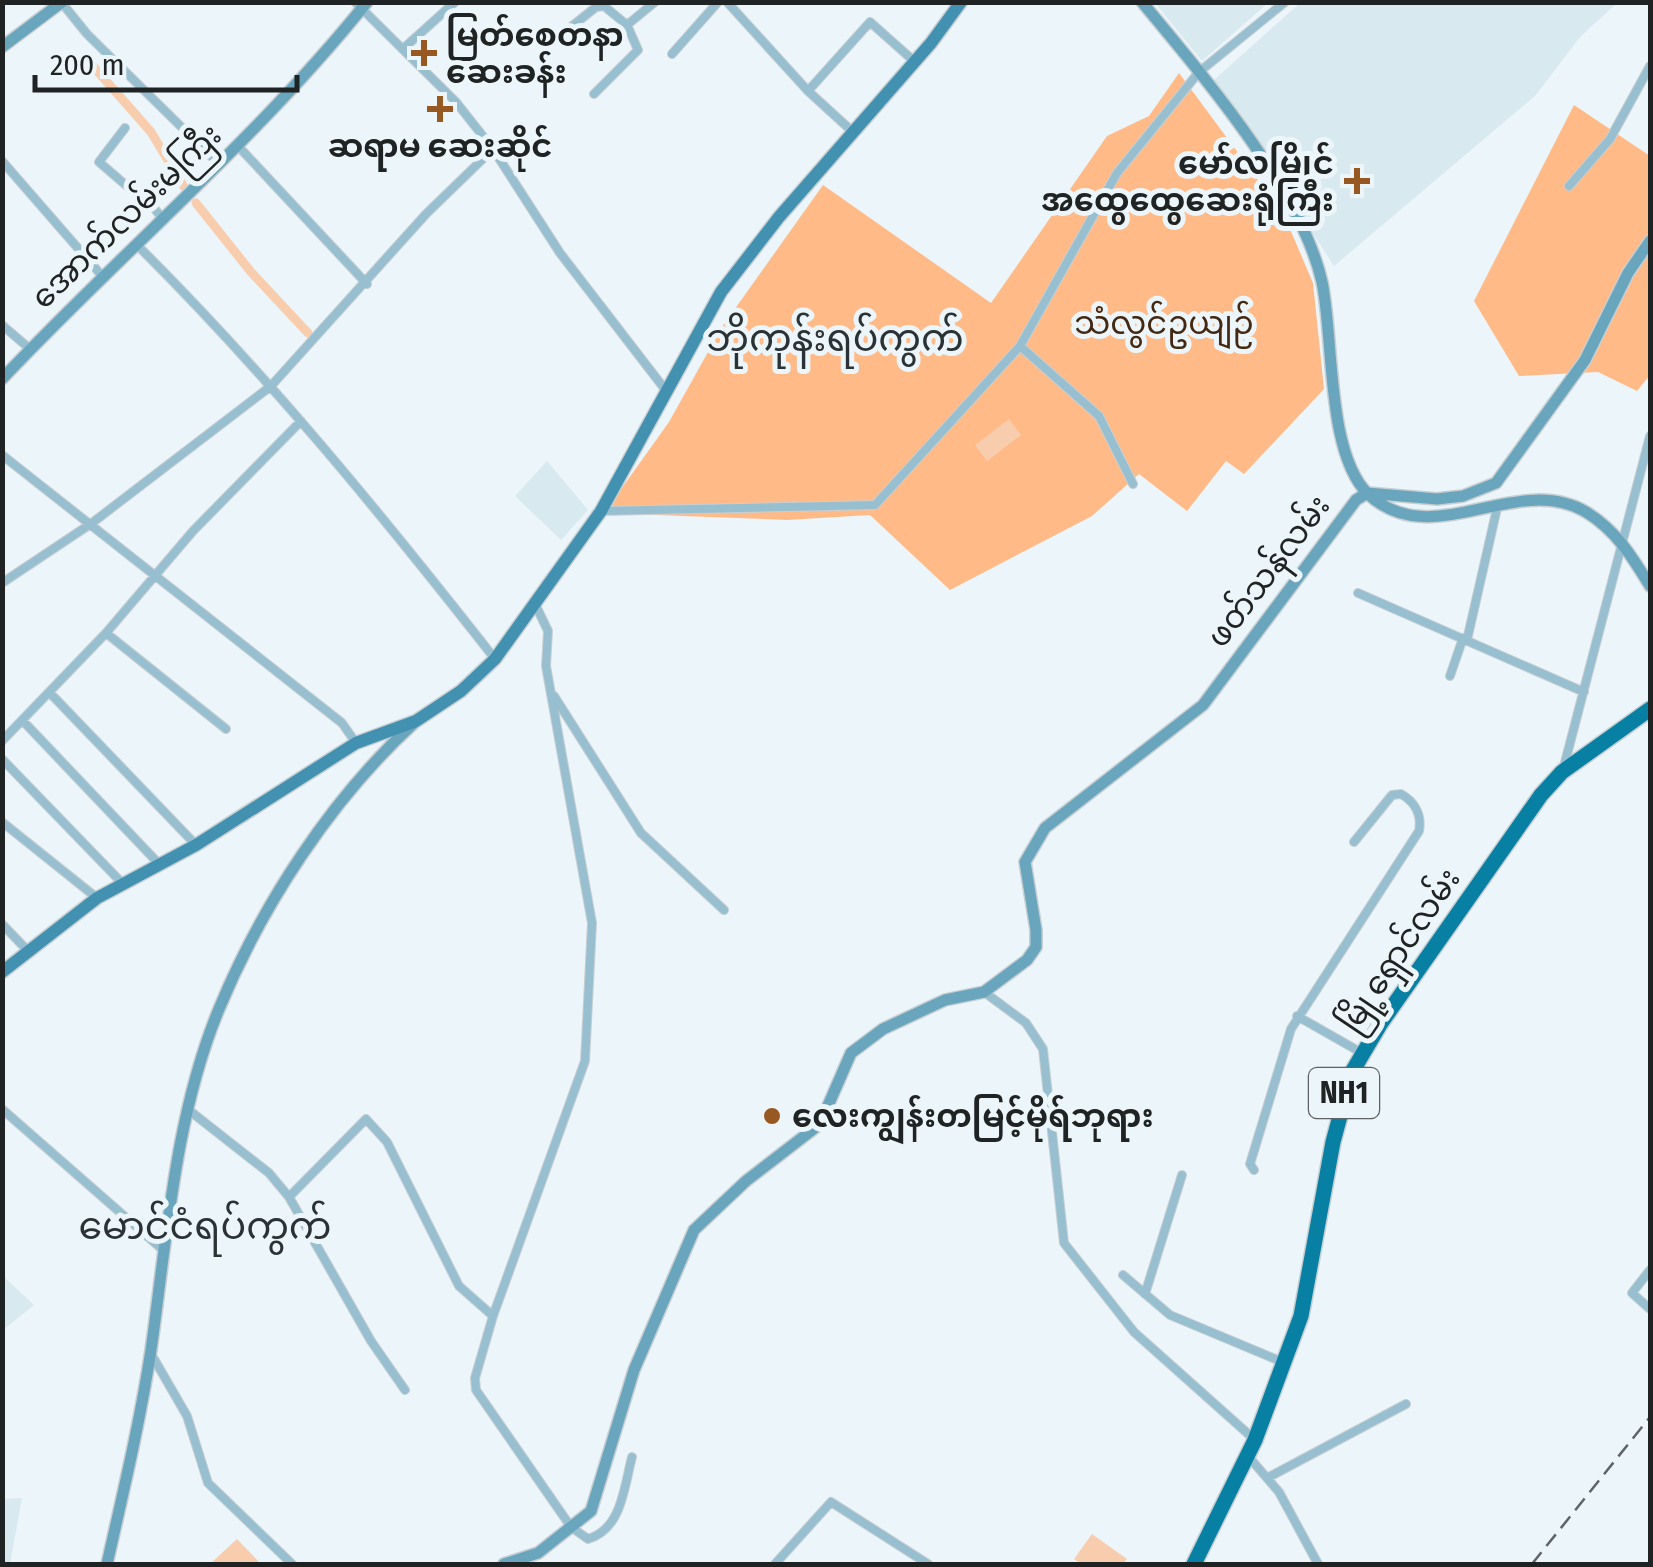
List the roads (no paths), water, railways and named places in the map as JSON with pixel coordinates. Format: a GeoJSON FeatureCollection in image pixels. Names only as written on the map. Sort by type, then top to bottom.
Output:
{"type":"FeatureCollection","features":[{"type":"Feature","properties":{"kind":"highway","name":"မြို့ရှောင်လမ်း"},"geometry":{"type":"LineString","coordinates":[[1194,1564],[1255,1440],[1301,1316],[1342,1098],[1362,1053],[1474,888],[1562,772],[1650,709]]}},
{"type":"Feature","properties":{"kind":"main road"},"geometry":{"type":"LineString","coordinates":[[1142,2],[1199,72],[1297,212],[1322,280],[1341,444],[1366,493],[1395,512],[1416,518],[1498,504],[1554,500],[1586,512],[1623,543],[1650,586]]}},
{"type":"Feature","properties":{"kind":"main road"},"geometry":{"type":"LineString","coordinates":[[2,47],[62,3]]}},
{"type":"Feature","properties":{"kind":"main road","name":"အောက်လမ်းမကြီး"},"geometry":{"type":"LineString","coordinates":[[2,379],[220,165],[362,4]]}},
{"type":"Feature","properties":{"kind":"main road"},"geometry":{"type":"LineString","coordinates":[[107,1564],[150,1352],[190,1111],[218,1009],[274,903],[316,835],[382,752],[416,720],[461,691],[495,659],[536,606],[601,511],[722,292],[778,216],[915,62],[958,4]]}},
{"type":"Feature","properties":{"kind":"main road","name":"ဖတ်သန်လမ်း"},"geometry":{"type":"LineString","coordinates":[[984,992],[1027,960],[1036,947],[1024,862],[1045,828],[1202,705],[1284,602],[1326,538],[1366,493],[1463,496],[1496,482],[1585,360],[1628,273],[1650,241]]}},
{"type":"Feature","properties":{"kind":"main road"},"geometry":{"type":"LineString","coordinates":[[2,972],[97,898],[196,845],[356,743],[416,720]]}},
{"type":"Feature","properties":{"kind":"main road"},"geometry":{"type":"LineString","coordinates":[[504,1564],[538,1553],[591,1511],[634,1370],[694,1230],[746,1181],[820,1124],[851,1053],[883,1029],[946,1000],[984,992]]}},
{"type":"Feature","properties":{"kind":"street"},"geometry":{"type":"LineString","coordinates":[[404,48],[455,2]]}},
{"type":"Feature","properties":{"kind":"street"},"geometry":{"type":"LineString","coordinates":[[628,25],[655,2]]}},
{"type":"Feature","properties":{"kind":"street"},"geometry":{"type":"LineString","coordinates":[[672,54],[718,2]]}},
{"type":"Feature","properties":{"kind":"street"},"geometry":{"type":"LineString","coordinates":[[726,2],[808,91],[854,133]]}},
{"type":"Feature","properties":{"kind":"street"},"geometry":{"type":"LineString","coordinates":[[601,511],[876,505],[1020,346],[1117,173],[1199,72],[1285,2]]}},
{"type":"Feature","properties":{"kind":"street"},"geometry":{"type":"LineString","coordinates":[[62,3],[86,34],[220,165]]}},
{"type":"Feature","properties":{"kind":"street"},"geometry":{"type":"LineString","coordinates":[[362,4],[493,149],[560,254],[668,392]]}},
{"type":"Feature","properties":{"kind":"street"},"geometry":{"type":"LineString","coordinates":[[556,39],[604,6],[628,25],[638,50],[594,94]]}},
{"type":"Feature","properties":{"kind":"street"},"geometry":{"type":"LineString","coordinates":[[808,91],[870,22],[915,62]]}},
{"type":"Feature","properties":{"kind":"street"},"geometry":{"type":"LineString","coordinates":[[1568,186],[1610,139],[1650,66]]}},
{"type":"Feature","properties":{"kind":"street"},"geometry":{"type":"LineString","coordinates":[[125,128],[99,162],[135,192],[140,191],[164,220]]}},
{"type":"Feature","properties":{"kind":"street"},"geometry":{"type":"LineString","coordinates":[[238,146],[368,284]]}},
{"type":"Feature","properties":{"kind":"street"},"geometry":{"type":"LineString","coordinates":[[2,583],[92,523],[271,386],[368,284],[426,214],[493,149]]}},
{"type":"Feature","properties":{"kind":"street"},"geometry":{"type":"LineString","coordinates":[[2,161],[103,277]]}},
{"type":"Feature","properties":{"kind":"street"},"geometry":{"type":"LineString","coordinates":[[137,245],[230,338],[387,521],[495,659]]}},
{"type":"Feature","properties":{"kind":"street"},"geometry":{"type":"LineString","coordinates":[[2,325],[30,349]]}},
{"type":"Feature","properties":{"kind":"street"},"geometry":{"type":"LineString","coordinates":[[1020,346],[1099,416],[1134,484]]}},
{"type":"Feature","properties":{"kind":"street"},"geometry":{"type":"LineString","coordinates":[[2,741],[301,421]]}},
{"type":"Feature","properties":{"kind":"street"},"geometry":{"type":"LineString","coordinates":[[1562,772],[1648,456],[1650,436]]}},
{"type":"Feature","properties":{"kind":"street"},"geometry":{"type":"LineString","coordinates":[[2,455],[342,723],[356,743]]}},
{"type":"Feature","properties":{"kind":"street"},"geometry":{"type":"LineString","coordinates":[[1450,676],[1465,639],[1498,504]]}},
{"type":"Feature","properties":{"kind":"street"},"geometry":{"type":"LineString","coordinates":[[1358,592],[1584,692]]}},
{"type":"Feature","properties":{"kind":"street"},"geometry":{"type":"LineString","coordinates":[[536,606],[548,631],[546,666],[592,923],[585,1061],[493,1316],[475,1378],[476,1390],[571,1527],[588,1539],[604,1534],[614,1520],[632,1457]]}},
{"type":"Feature","properties":{"kind":"street"},"geometry":{"type":"LineString","coordinates":[[106,633],[226,729]]}},
{"type":"Feature","properties":{"kind":"street"},"geometry":{"type":"LineString","coordinates":[[552,692],[641,833],[724,910]]}},
{"type":"Feature","properties":{"kind":"street"},"geometry":{"type":"LineString","coordinates":[[50,693],[196,845]]}},
{"type":"Feature","properties":{"kind":"street"},"geometry":{"type":"LineString","coordinates":[[23,721],[160,866]]}},
{"type":"Feature","properties":{"kind":"street"},"geometry":{"type":"LineString","coordinates":[[2,759],[123,884]]}},
{"type":"Feature","properties":{"kind":"street"},"geometry":{"type":"LineString","coordinates":[[1254,1170],[1250,1164],[1297,1016],[1418,831],[1420,819],[1412,802],[1401,794],[1392,795],[1354,842]]}},
{"type":"Feature","properties":{"kind":"street"},"geometry":{"type":"LineString","coordinates":[[2,822],[97,898]]}},
{"type":"Feature","properties":{"kind":"street"},"geometry":{"type":"LineString","coordinates":[[2,924],[28,951]]}},
{"type":"Feature","properties":{"kind":"street"},"geometry":{"type":"LineString","coordinates":[[984,992],[1026,1023],[1043,1049],[1064,1243],[1134,1332],[1255,1440]]}},
{"type":"Feature","properties":{"kind":"street"},"geometry":{"type":"LineString","coordinates":[[1297,1016],[1362,1053]]}},
{"type":"Feature","properties":{"kind":"street"},"geometry":{"type":"LineString","coordinates":[[2,1110],[164,1250]]}},
{"type":"Feature","properties":{"kind":"street"},"geometry":{"type":"LineString","coordinates":[[190,1111],[269,1173],[289,1197],[371,1341],[404,1390]]}},
{"type":"Feature","properties":{"kind":"street"},"geometry":{"type":"LineString","coordinates":[[289,1197],[366,1119],[387,1142],[459,1286],[493,1316]]}},
{"type":"Feature","properties":{"kind":"street"},"geometry":{"type":"LineString","coordinates":[[1144,1294],[1182,1175]]}},
{"type":"Feature","properties":{"kind":"street"},"geometry":{"type":"LineString","coordinates":[[1650,1270],[1632,1293],[1650,1308]]}},
{"type":"Feature","properties":{"kind":"street"},"geometry":{"type":"LineString","coordinates":[[1123,1275],[1170,1315],[1285,1363]]}},
{"type":"Feature","properties":{"kind":"street"},"geometry":{"type":"LineString","coordinates":[[150,1352],[187,1416],[208,1482],[292,1564]]}},
{"type":"Feature","properties":{"kind":"street"},"geometry":{"type":"LineString","coordinates":[[1269,1477],[1406,1404]]}},
{"type":"Feature","properties":{"kind":"street"},"geometry":{"type":"LineString","coordinates":[[1248,1456],[1269,1477],[1318,1564]]}},
{"type":"Feature","properties":{"kind":"street"},"geometry":{"type":"LineString","coordinates":[[775,1564],[830,1502],[928,1564]]}},
{"type":"Feature","properties":{"kind":"waterway"},"geometry":{"type":"LineString","coordinates":[[93,66],[151,132],[184,187]]}},
{"type":"Feature","properties":{"kind":"waterway"},"geometry":{"type":"LineString","coordinates":[[196,203],[251,272],[308,333]]}},
{"type":"Feature","properties":{"kind":"railway"},"geometry":{"type":"LineString","coordinates":[[1532,1564],[1650,1417]]}},
{"type":"Feature","properties":{"kind":"place","name":"မြတ်စေတနာ ဆေးခန်း"},"geometry":{"type":"Point","coordinates":[424,53]}},
{"type":"Feature","properties":{"kind":"place","name":"ဆရာမ ဆေးဆိုင်"},"geometry":{"type":"Point","coordinates":[440,109]}},
{"type":"Feature","properties":{"kind":"place","name":"မော်လမြိုင် အထွေထွေဆေးရုံကြီး"},"geometry":{"type":"Point","coordinates":[1357,181]}},
{"type":"Feature","properties":{"kind":"place","name":"လေးကျွန်းတမြင့်မိုရ်ဘုရား"},"geometry":{"type":"Point","coordinates":[772,1116]}},
{"type":"Feature","properties":{"kind":"district","name":"ဘိုကုန်းရပ်ကွက်"},"geometry":{"type":"Point","coordinates":[835,338]}},
{"type":"Feature","properties":{"kind":"district","name":"မောင်ငံရပ်ကွက်"},"geometry":{"type":"Point","coordinates":[205,1226]}},
{"type":"Feature","properties":{"kind":"park label","name":"သံလွင်ဥယျဉ်"},"geometry":{"type":"Point","coordinates":[1164,323]}}]}
